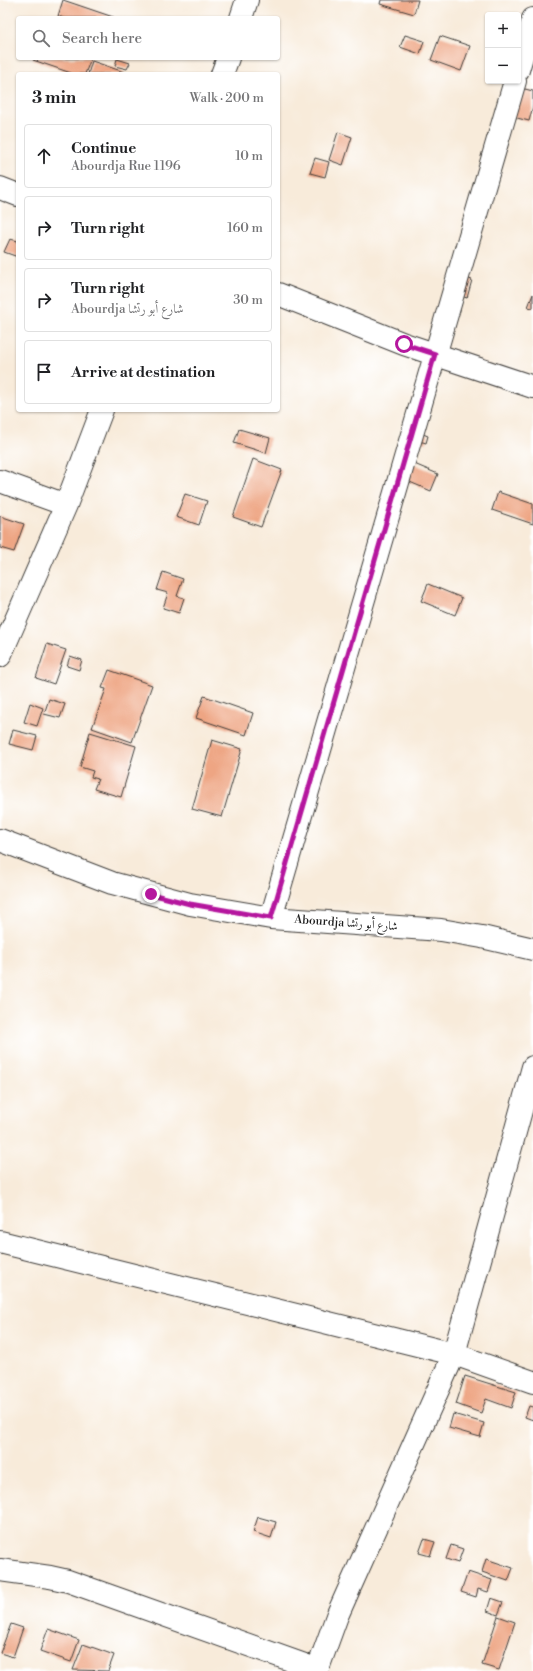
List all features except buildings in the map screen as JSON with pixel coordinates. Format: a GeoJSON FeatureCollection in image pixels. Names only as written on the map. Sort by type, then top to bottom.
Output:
{"type":"FeatureCollection","features":[{"type":"Feature","properties":{"kind":"street"},"geometry":{"type":"LineString","coordinates":[[242,16],[247,0]]}},
{"type":"Feature","properties":{"kind":"street"},"geometry":{"type":"LineString","coordinates":[[521,60],[533,19]]}},
{"type":"Feature","properties":{"kind":"street"},"geometry":{"type":"LineString","coordinates":[[223,72],[227,60]]}},
{"type":"Feature","properties":{"kind":"street"},"geometry":{"type":"LineString","coordinates":[[271,918],[514,84]]}},
{"type":"Feature","properties":{"kind":"street"},"geometry":{"type":"LineString","coordinates":[[0,188],[16,194]]}},
{"type":"Feature","properties":{"kind":"street"},"geometry":{"type":"LineString","coordinates":[[280,295],[404,344],[533,387]]}},
{"type":"Feature","properties":{"kind":"street"},"geometry":{"type":"LineString","coordinates":[[0,656],[66,506],[101,412]]}},
{"type":"Feature","properties":{"kind":"street"},"geometry":{"type":"LineString","coordinates":[[0,481],[66,506]]}},
{"type":"Feature","properties":{"kind":"street","name":"Abourdja شارع أبو رتشا"},"geometry":{"type":"LineString","coordinates":[[0,840],[112,883],[190,904],[271,918],[442,930],[533,948]]}},
{"type":"Feature","properties":{"kind":"street"},"geometry":{"type":"LineString","coordinates":[[0,1570],[68,1581],[316,1670],[337,1616],[454,1354],[533,1067]]}},
{"type":"Feature","properties":{"kind":"street"},"geometry":{"type":"LineString","coordinates":[[0,1242],[454,1354],[533,1382]]}},
{"type":"Feature","properties":{"kind":"route"},"geometry":{"type":"LineString","coordinates":[[151,894],[190,904],[271,918],[435,354],[404,344]]}}]}
